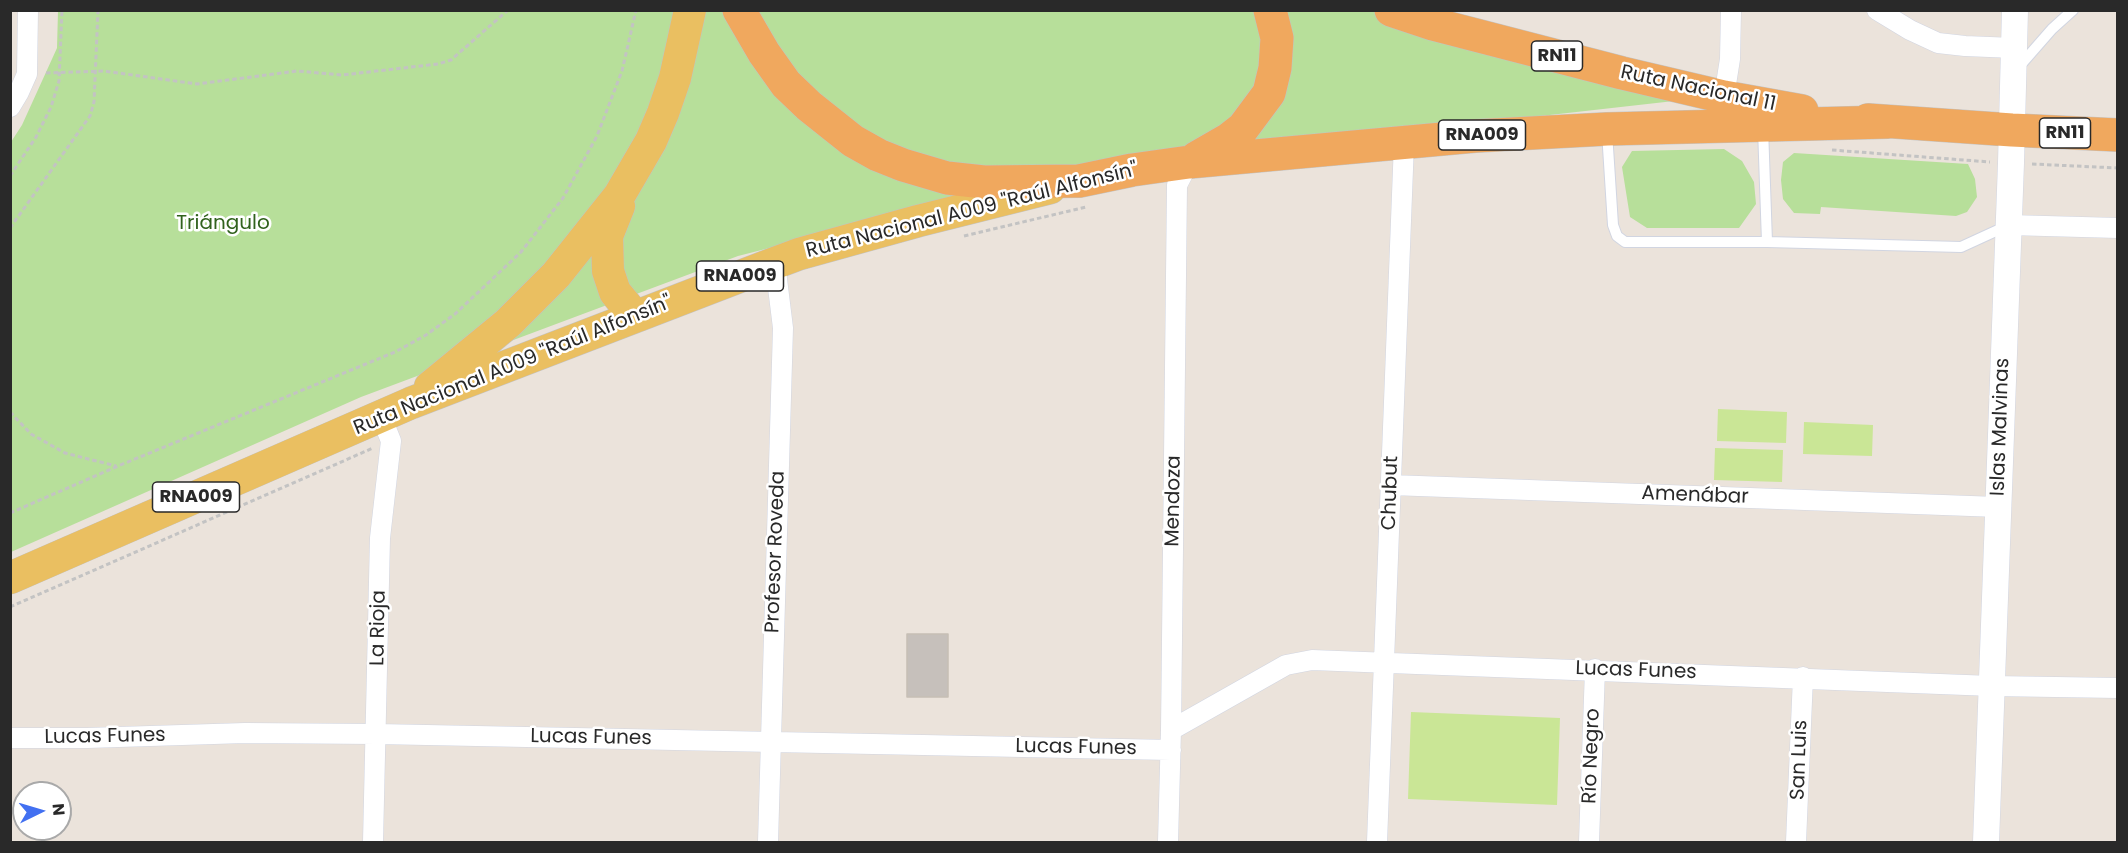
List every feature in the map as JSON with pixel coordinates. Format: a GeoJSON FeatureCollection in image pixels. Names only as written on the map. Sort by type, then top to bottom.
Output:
{"type":"FeatureCollection","features":[{"type":"Feature","properties":{"kind":"highway","name":"RNA009"},"geometry":{"type":"LineString","coordinates":[[739,10],[764,54],[786,84],[830,124],[853,141],[878,155],[947,178],[1088,193]]}},
{"type":"Feature","properties":{"kind":"highway","name":"RNA009"},"geometry":{"type":"LineString","coordinates":[[1189,162],[1211,151],[1243,128],[1269,93],[1275,68],[1277,38],[1270,10]]}},
{"type":"Feature","properties":{"kind":"highway","name":"Ruta Nacional 11"},"geometry":{"type":"LineString","coordinates":[[1391,10],[1434,17],[1622,73],[1724,97],[1800,111],[1888,122],[2012,130]]}},
{"type":"Feature","properties":{"kind":"highway","name":"Ruta Nacional A009 \"Raúl Alfonsín\""},"geometry":{"type":"LineString","coordinates":[[1088,193],[1132,170],[1189,162],[1404,142],[1607,129],[1888,122]]}},
{"type":"Feature","properties":{"kind":"highway","name":"RN11"},"geometry":{"type":"LineString","coordinates":[[2012,130],[2118,135]]}},
{"type":"Feature","properties":{"kind":"main road","name":"RNA009"},"geometry":{"type":"LineString","coordinates":[[411,403],[508,323],[556,275],[619,196],[651,141],[663,113],[675,78],[690,10]]}},
{"type":"Feature","properties":{"kind":"main road"},"geometry":{"type":"LineString","coordinates":[[632,175],[607,236],[608,271],[615,292],[638,316]]}},
{"type":"Feature","properties":{"kind":"main road","name":"Ruta Nacional A009 \"Raúl Alfonsín\""},"geometry":{"type":"LineString","coordinates":[[10,578],[386,429],[411,403],[799,254],[918,221],[1088,193]]}},
{"type":"Feature","properties":{"kind":"street"},"geometry":{"type":"LineString","coordinates":[[10,107],[20,92],[19,74],[28,10]]}},
{"type":"Feature","properties":{"kind":"street"},"geometry":{"type":"LineString","coordinates":[[1724,97],[1730,59],[1731,10]]}},
{"type":"Feature","properties":{"kind":"street"},"geometry":{"type":"LineString","coordinates":[[1877,10],[1910,30],[1938,43],[1965,46],[2014,61]]}},
{"type":"Feature","properties":{"kind":"street","name":"Islas Malvinas"},"geometry":{"type":"LineString","coordinates":[[1986,843],[2012,163],[2015,10]]}},
{"type":"Feature","properties":{"kind":"street","name":"Chubut"},"geometry":{"type":"LineString","coordinates":[[1377,843],[1404,142]]}},
{"type":"Feature","properties":{"kind":"street","name":"Mendoza"},"geometry":{"type":"LineString","coordinates":[[1168,843],[1177,185],[1189,162]]}},
{"type":"Feature","properties":{"kind":"street"},"geometry":{"type":"LineString","coordinates":[[2009,225],[2118,228]]}},
{"type":"Feature","properties":{"kind":"street","name":"Profesor Roveda"},"geometry":{"type":"LineString","coordinates":[[768,843],[783,328],[775,263]]}},
{"type":"Feature","properties":{"kind":"street","name":"La Rioja"},"geometry":{"type":"LineString","coordinates":[[374,843],[381,538],[386,429]]}},
{"type":"Feature","properties":{"kind":"street","name":"Amenábar"},"geometry":{"type":"LineString","coordinates":[[1391,485],[1998,507]]}},
{"type":"Feature","properties":{"kind":"street","name":"Lucas Funes"},"geometry":{"type":"LineString","coordinates":[[10,738],[245,733],[771,742],[1171,740],[1286,665],[1312,660],[1992,686],[2118,688]]}},
{"type":"Feature","properties":{"kind":"street","name":"Río Negro"},"geometry":{"type":"LineString","coordinates":[[1589,843],[1594,669]]}},
{"type":"Feature","properties":{"kind":"street","name":"San Luis"},"geometry":{"type":"LineString","coordinates":[[1796,843],[1803,678]]}},
{"type":"Feature","properties":{"kind":"lane"},"geometry":{"type":"LineString","coordinates":[[2014,61],[2073,10]]}},
{"type":"Feature","properties":{"kind":"lane"},"geometry":{"type":"LineString","coordinates":[[1763,126],[1767,242]]}},
{"type":"Feature","properties":{"kind":"lane"},"geometry":{"type":"LineString","coordinates":[[1607,129],[1613,225],[1617,236],[1625,242],[1767,242],[1961,247],[2009,225]]}},
{"type":"Feature","properties":{"kind":"path"},"geometry":{"type":"LineString","coordinates":[[10,176],[36,137],[51,107],[59,81],[62,10]]}},
{"type":"Feature","properties":{"kind":"path"},"geometry":{"type":"LineString","coordinates":[[10,228],[90,116],[94,102],[98,10]]}},
{"type":"Feature","properties":{"kind":"path"},"geometry":{"type":"LineString","coordinates":[[19,74],[95,71],[197,84],[297,71],[342,75],[438,64],[451,60],[508,10]]}},
{"type":"Feature","properties":{"kind":"path"},"geometry":{"type":"LineString","coordinates":[[10,513],[395,352],[426,335],[455,314],[521,252],[563,198],[597,136],[622,70],[636,10]]}},
{"type":"Feature","properties":{"kind":"path"},"geometry":{"type":"LineString","coordinates":[[1823,149],[2012,163],[2118,168]]}},
{"type":"Feature","properties":{"kind":"path"},"geometry":{"type":"LineString","coordinates":[[956,238],[1088,193]]}},
{"type":"Feature","properties":{"kind":"path"},"geometry":{"type":"LineString","coordinates":[[10,412],[31,434],[65,453],[118,466]]}},
{"type":"Feature","properties":{"kind":"path"},"geometry":{"type":"LineString","coordinates":[[10,607],[386,429]]}},
{"type":"Feature","properties":{"kind":"green space","name":"Triángulo"},"geometry":{"type":"Polygon","coordinates":[[[58,11],[1389,11],[1674,101],[1088,167],[738,256],[361,397],[11,552],[11,142],[22,125],[57,48],[58,11]]]}},
{"type":"Feature","properties":{"kind":"green space"},"geometry":{"type":"Polygon","coordinates":[[[1724,149],[1742,161],[1754,182],[1756,204],[1739,228],[1647,228],[1630,217],[1622,167],[1632,151],[1724,149]]]}},
{"type":"Feature","properties":{"kind":"green space"},"geometry":{"type":"Polygon","coordinates":[[[1794,153],[1968,164],[1975,179],[1977,197],[1967,212],[1956,216],[1821,207],[1820,214],[1794,213],[1783,199],[1781,180],[1783,162],[1794,153]]]}},
{"type":"Feature","properties":{"kind":"green space"},"geometry":{"type":"Polygon","coordinates":[[[1718,409],[1787,412],[1786,443],[1717,441],[1718,409]]]}},
{"type":"Feature","properties":{"kind":"green space"},"geometry":{"type":"Polygon","coordinates":[[[1804,422],[1873,425],[1872,456],[1803,454],[1804,422]]]}},
{"type":"Feature","properties":{"kind":"green space"},"geometry":{"type":"Polygon","coordinates":[[[1715,448],[1783,450],[1782,482],[1714,480],[1715,448]]]}},
{"type":"Feature","properties":{"kind":"green space"},"geometry":{"type":"Polygon","coordinates":[[[1411,712],[1560,718],[1557,805],[1408,799],[1411,712]]]}},
{"type":"Feature","properties":{"kind":"building"},"geometry":{"type":"Polygon","coordinates":[[[907,634],[948,634],[948,697],[907,697],[907,634]]]}}]}
